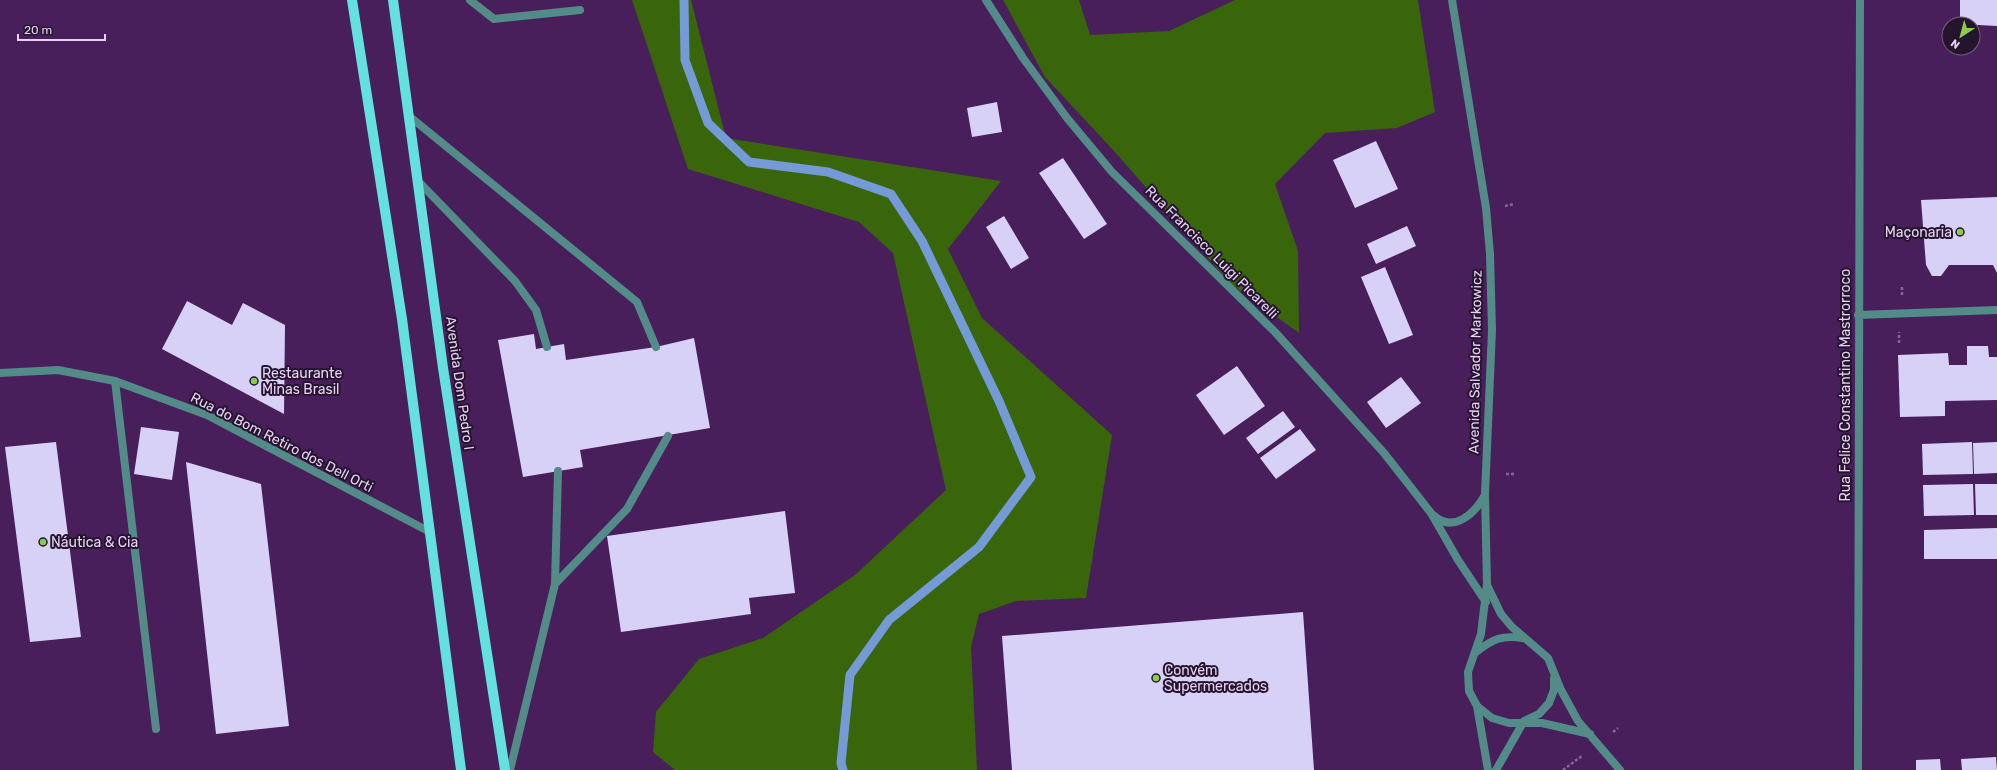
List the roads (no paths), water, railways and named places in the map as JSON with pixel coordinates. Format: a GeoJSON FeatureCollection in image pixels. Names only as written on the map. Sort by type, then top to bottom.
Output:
{"type":"FeatureCollection","features":[{"type":"Feature","properties":{"kind":"main road"},"geometry":{"type":"LineString","coordinates":[[352,0],[402,318],[461,770]]}},
{"type":"Feature","properties":{"kind":"main road","name":"Avenida Dom Pedro I"},"geometry":{"type":"LineString","coordinates":[[394,0],[443,368],[505,770]]}},
{"type":"Feature","properties":{"kind":"street"},"geometry":{"type":"LineString","coordinates":[[470,0],[494,19],[580,10]]}},
{"type":"Feature","properties":{"kind":"street","name":"Rua Francisco Luigi Picarelli"},"geometry":{"type":"LineString","coordinates":[[986,0],[1023,58],[1067,118],[1112,172],[1275,332],[1384,453],[1431,513],[1451,549],[1486,602]]}},
{"type":"Feature","properties":{"kind":"street","name":"Avenida Salvador Markowicz"},"geometry":{"type":"LineString","coordinates":[[1452,0],[1485,200],[1490,254],[1492,330],[1485,494],[1487,584],[1482,634],[1476,652]]}},
{"type":"Feature","properties":{"kind":"street","name":"Rua Felice Constantino Mastrorroco"},"geometry":{"type":"LineString","coordinates":[[1858,770],[1860,0]]}},
{"type":"Feature","properties":{"kind":"street"},"geometry":{"type":"LineString","coordinates":[[409,116],[637,302],[656,347]]}},
{"type":"Feature","properties":{"kind":"street"},"geometry":{"type":"LineString","coordinates":[[418,181],[515,281],[536,310],[547,347]]}},
{"type":"Feature","properties":{"kind":"street"},"geometry":{"type":"LineString","coordinates":[[1858,315],[1997,310]]}},
{"type":"Feature","properties":{"kind":"street","name":"Rua do Bom Retiro dos Dell Orti"},"geometry":{"type":"LineString","coordinates":[[0,373],[58,370],[116,381],[207,415],[430,532]]}},
{"type":"Feature","properties":{"kind":"street"},"geometry":{"type":"LineString","coordinates":[[116,381],[156,729]]}},
{"type":"Feature","properties":{"kind":"street"},"geometry":{"type":"LineString","coordinates":[[555,584],[627,509],[668,436]]}},
{"type":"Feature","properties":{"kind":"street"},"geometry":{"type":"LineString","coordinates":[[510,770],[555,584],[558,471]]}},
{"type":"Feature","properties":{"kind":"street"},"geometry":{"type":"LineString","coordinates":[[1431,513],[1437,519],[1444,522],[1461,521],[1475,510],[1485,494]]}},
{"type":"Feature","properties":{"kind":"street"},"geometry":{"type":"LineString","coordinates":[[1487,584],[1501,614],[1523,638]]}},
{"type":"Feature","properties":{"kind":"street"},"geometry":{"type":"LineString","coordinates":[[1488,770],[1476,706],[1469,691],[1468,672],[1476,652],[1492,640],[1512,636],[1523,638],[1532,642],[1548,658],[1569,706],[1578,721],[1591,734],[1618,769]]}},
{"type":"Feature","properties":{"kind":"street"},"geometry":{"type":"LineString","coordinates":[[1496,770],[1524,721],[1539,714],[1549,703],[1554,690],[1555,673]]}},
{"type":"Feature","properties":{"kind":"street"},"geometry":{"type":"LineString","coordinates":[[1476,706],[1492,718],[1509,723],[1524,721],[1558,725],[1591,734]]}},
{"type":"Feature","properties":{"kind":"waterway"},"geometry":{"type":"LineString","coordinates":[[684,0],[685,60],[708,123],[749,162],[828,172],[891,194],[922,241],[999,401],[1031,477],[979,547],[889,620],[850,675],[841,763],[843,770]]}},
{"type":"Feature","properties":{"kind":"place","name":"Maçonaria"},"geometry":{"type":"Point","coordinates":[1960,232]}},
{"type":"Feature","properties":{"kind":"place","name":"Restaurante Minas Brasil"},"geometry":{"type":"Point","coordinates":[254,381]}},
{"type":"Feature","properties":{"kind":"place","name":"Náutica & Cia"},"geometry":{"type":"Point","coordinates":[43,542]}},
{"type":"Feature","properties":{"kind":"place","name":"Convém Supermercados"},"geometry":{"type":"Point","coordinates":[1156,678]}}]}
